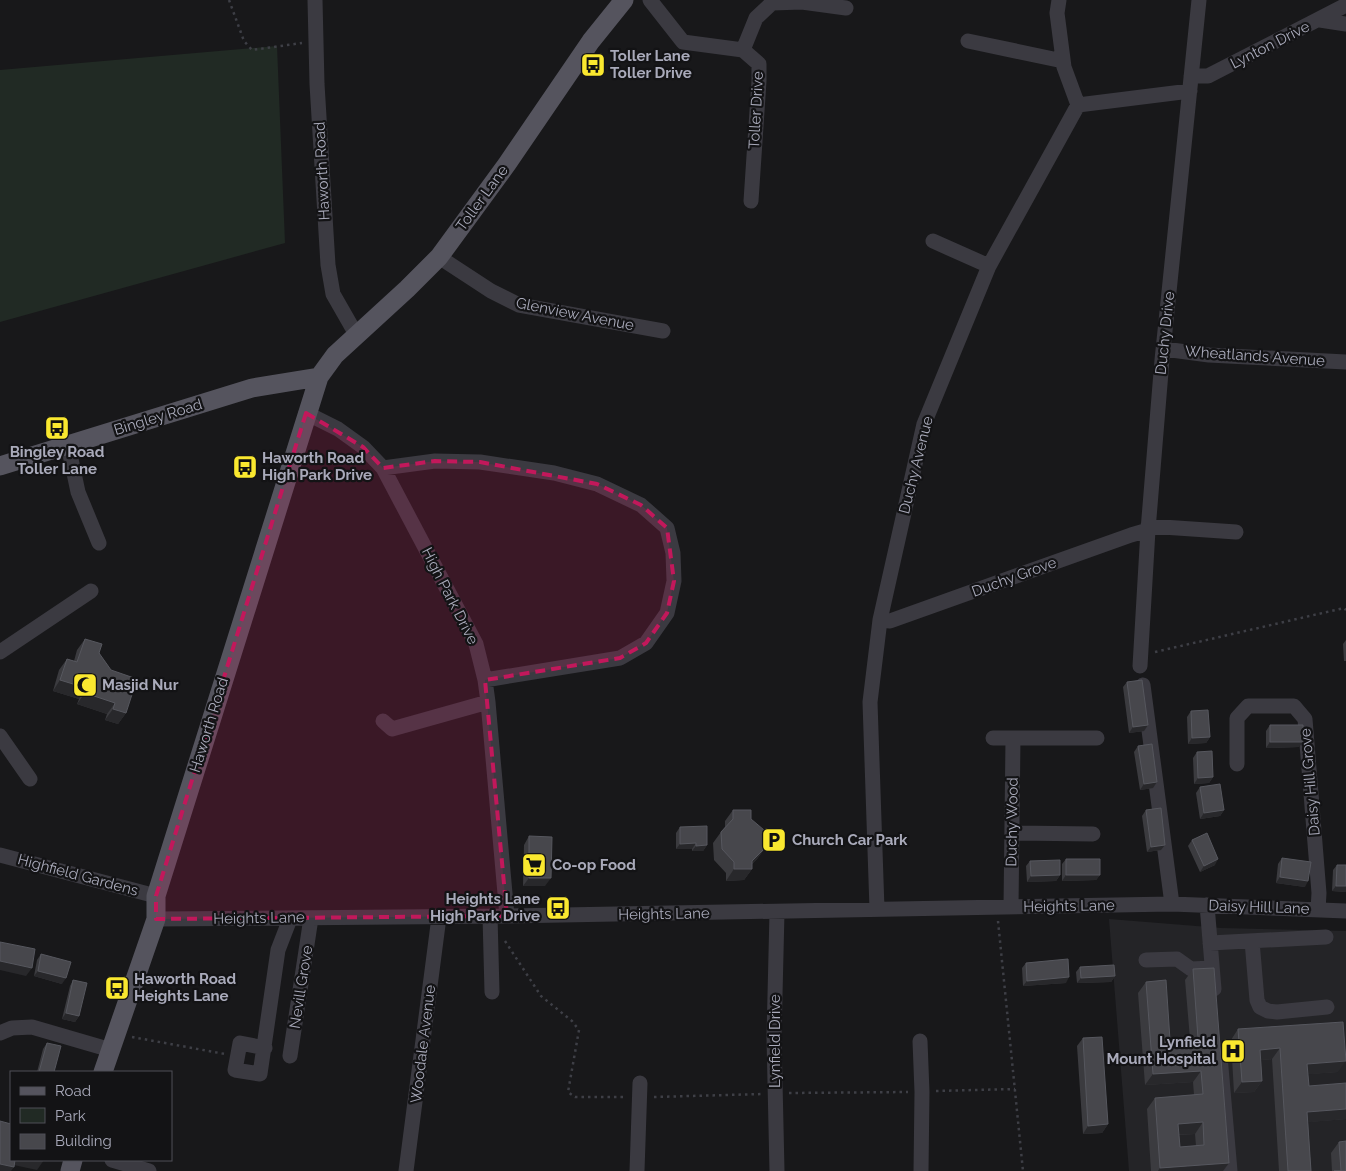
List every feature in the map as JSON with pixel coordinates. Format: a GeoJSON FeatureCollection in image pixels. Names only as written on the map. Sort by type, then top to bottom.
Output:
{"type":"FeatureCollection","features":[{"type":"Feature","properties":{"kind":"main road","name":"Toller Lane"},"geometry":{"type":"LineString","coordinates":[[319,377],[335,355],[407,290],[439,257],[507,164],[591,41],[624,0]]}},
{"type":"Feature","properties":{"kind":"main road","name":"Haworth Road"},"geometry":{"type":"LineString","coordinates":[[103,1071],[156,919],[156,896],[306,413],[319,377]]}},
{"type":"Feature","properties":{"kind":"main road","name":"Bingley Road"},"geometry":{"type":"LineString","coordinates":[[0,466],[252,388],[319,377]]}},
{"type":"Feature","properties":{"kind":"street","name":"Haworth Road"},"geometry":{"type":"LineString","coordinates":[[315,0],[317,84],[328,265],[333,294],[357,336]]}},
{"type":"Feature","properties":{"kind":"street","name":"Toller Drive"},"geometry":{"type":"LineString","coordinates":[[650,0],[683,42],[743,50],[759,64],[751,201]]}},
{"type":"Feature","properties":{"kind":"street"},"geometry":{"type":"LineString","coordinates":[[1059,0],[1057,13],[1063,61],[1078,105],[1191,83]]}},
{"type":"Feature","properties":{"kind":"street","name":"Duchy Drive"},"geometry":{"type":"LineString","coordinates":[[1141,661],[1148,528],[1199,0]]}},
{"type":"Feature","properties":{"kind":"street"},"geometry":{"type":"LineString","coordinates":[[743,50],[756,18],[772,3],[802,2],[846,8]]}},
{"type":"Feature","properties":{"kind":"street","name":"Lynton Drive"},"geometry":{"type":"LineString","coordinates":[[1191,83],[1320,20],[1346,5]]}},
{"type":"Feature","properties":{"kind":"street"},"geometry":{"type":"LineString","coordinates":[[1320,20],[1346,24]]}},
{"type":"Feature","properties":{"kind":"street"},"geometry":{"type":"LineString","coordinates":[[968,41],[1063,61]]}},
{"type":"Feature","properties":{"kind":"street","name":"Duchy Avenue"},"geometry":{"type":"LineString","coordinates":[[876,909],[870,702],[880,620],[924,424],[989,266],[1078,105]]}},
{"type":"Feature","properties":{"kind":"street"},"geometry":{"type":"LineString","coordinates":[[933,241],[989,266]]}},
{"type":"Feature","properties":{"kind":"street","name":"Glenview Avenue"},"geometry":{"type":"LineString","coordinates":[[439,257],[490,291],[519,305],[663,331]]}},
{"type":"Feature","properties":{"kind":"street","name":"Wheatlands Avenue"},"geometry":{"type":"LineString","coordinates":[[1164,350],[1209,356],[1346,362]]}},
{"type":"Feature","properties":{"kind":"street","name":"High Park Drive"},"geometry":{"type":"LineString","coordinates":[[306,413],[338,429],[364,447],[383,468],[476,644],[485,680],[488,702],[507,916]]}},
{"type":"Feature","properties":{"kind":"street"},"geometry":{"type":"LineString","coordinates":[[68,445],[78,492],[99,543]]}},
{"type":"Feature","properties":{"kind":"street"},"geometry":{"type":"LineString","coordinates":[[383,468],[435,461],[480,462],[554,473],[597,484],[641,505],[667,528],[673,553],[674,581],[667,613],[646,643],[620,658],[485,680]]}},
{"type":"Feature","properties":{"kind":"street"},"geometry":{"type":"LineString","coordinates":[[1148,528],[1236,532]]}},
{"type":"Feature","properties":{"kind":"street","name":"Duchy Grove"},"geometry":{"type":"LineString","coordinates":[[880,620],[890,622],[1148,528]]}},
{"type":"Feature","properties":{"kind":"street"},"geometry":{"type":"LineString","coordinates":[[0,652],[92,591]]}},
{"type":"Feature","properties":{"kind":"street"},"geometry":{"type":"LineString","coordinates":[[1142,682],[1172,904]]}},
{"type":"Feature","properties":{"kind":"street"},"geometry":{"type":"LineString","coordinates":[[383,721],[392,729],[488,702]]}},
{"type":"Feature","properties":{"kind":"street","name":"Daisy Hill Grove"},"geometry":{"type":"LineString","coordinates":[[1237,764],[1238,718],[1248,706],[1294,706],[1305,719],[1319,893],[1318,910]]}},
{"type":"Feature","properties":{"kind":"street"},"geometry":{"type":"LineString","coordinates":[[0,736],[30,779]]}},
{"type":"Feature","properties":{"kind":"street"},"geometry":{"type":"LineString","coordinates":[[993,738],[1097,738]]}},
{"type":"Feature","properties":{"kind":"street","name":"Duchy Wood"},"geometry":{"type":"LineString","coordinates":[[1004,907],[1012,833],[1013,738]]}},
{"type":"Feature","properties":{"kind":"street"},"geometry":{"type":"LineString","coordinates":[[1012,833],[1093,834]]}},
{"type":"Feature","properties":{"kind":"street","name":"Highfield Gardens"},"geometry":{"type":"LineString","coordinates":[[0,855],[156,896]]}},
{"type":"Feature","properties":{"kind":"street","name":"Heights Lane"},"geometry":{"type":"LineString","coordinates":[[156,919],[507,916],[1172,904]]}},
{"type":"Feature","properties":{"kind":"street","name":"Daisy Hill Lane"},"geometry":{"type":"LineString","coordinates":[[1172,904],[1346,911]]}},
{"type":"Feature","properties":{"kind":"street"},"geometry":{"type":"LineString","coordinates":[[1207,905],[1216,1007]]}},
{"type":"Feature","properties":{"kind":"street","name":"Lynfield Drive"},"geometry":{"type":"LineString","coordinates":[[777,912],[774,1037],[777,1171]]}},
{"type":"Feature","properties":{"kind":"street"},"geometry":{"type":"LineString","coordinates":[[490,916],[492,992]]}},
{"type":"Feature","properties":{"kind":"street","name":"Woodale Avenue"},"geometry":{"type":"LineString","coordinates":[[406,1171],[439,917]]}},
{"type":"Feature","properties":{"kind":"street","name":"Nevill Grove"},"geometry":{"type":"LineString","coordinates":[[290,1056],[311,918]]}},
{"type":"Feature","properties":{"kind":"street"},"geometry":{"type":"LineString","coordinates":[[265,1048],[240,1043],[235,1070],[260,1074],[265,1048],[278,950],[290,919]]}},
{"type":"Feature","properties":{"kind":"street"},"geometry":{"type":"LineString","coordinates":[[1210,943],[1326,937]]}},
{"type":"Feature","properties":{"kind":"street"},"geometry":{"type":"LineString","coordinates":[[1252,941],[1257,1000],[1260,1007],[1268,1011],[1277,1012],[1327,1007]]}},
{"type":"Feature","properties":{"kind":"street"},"geometry":{"type":"LineString","coordinates":[[1146,960],[1176,959],[1191,969],[1212,968]]}},
{"type":"Feature","properties":{"kind":"street"},"geometry":{"type":"LineString","coordinates":[[0,1034],[12,1028],[32,1027],[113,1042]]}},
{"type":"Feature","properties":{"kind":"street"},"geometry":{"type":"LineString","coordinates":[[920,1041],[922,1092],[921,1171]]}},
{"type":"Feature","properties":{"kind":"street"},"geometry":{"type":"LineString","coordinates":[[1219,1045],[1230,1171]]}},
{"type":"Feature","properties":{"kind":"street"},"geometry":{"type":"LineString","coordinates":[[637,1171],[639,1090]]}},
{"type":"Feature","properties":{"kind":"street"},"geometry":{"type":"LineString","coordinates":[[115,1161],[150,1171]]}},
{"type":"Feature","properties":{"kind":"path"},"geometry":{"type":"LineString","coordinates":[[229,0],[244,41],[252,50],[316,41]]}},
{"type":"Feature","properties":{"kind":"path"},"geometry":{"type":"LineString","coordinates":[[1141,661],[1344,608],[1346,610]]}},
{"type":"Feature","properties":{"kind":"path"},"geometry":{"type":"LineString","coordinates":[[1004,907],[1014,1089],[1023,1171]]}},
{"type":"Feature","properties":{"kind":"path"},"geometry":{"type":"LineString","coordinates":[[505,940],[541,996],[572,1021],[579,1030],[568,1092],[575,1097],[639,1090],[775,1094],[1014,1089]]}},
{"type":"Feature","properties":{"kind":"path"},"geometry":{"type":"LineString","coordinates":[[113,1042],[238,1056]]}},
{"type":"Feature","properties":{"kind":"highlighted area"},"geometry":{"type":"Polygon","coordinates":[[[306,413],[363,447],[383,468],[435,461],[480,462],[597,484],[641,505],[667,528],[674,581],[667,613],[646,643],[620,658],[485,680],[507,916],[156,919],[156,896],[306,413]]]}},
{"type":"Feature","properties":{"kind":"shaded area","name":"Lynfield Mount Hospital"},"geometry":{"type":"Polygon","coordinates":[[[1109,919],[1221,928],[1346,931],[1346,1171],[1129,1171],[1109,919]]]}},
{"type":"Feature","properties":{"kind":"green space"},"geometry":{"type":"Polygon","coordinates":[[[277,46],[285,243],[0,322],[0,70],[277,46]]]}},
{"type":"Feature","properties":{"kind":"building"},"geometry":{"type":"Polygon","coordinates":[[[85,639],[102,644],[99,653],[111,670],[137,679],[126,713],[113,709],[115,703],[85,693],[86,688],[60,680],[67,659],[77,662],[85,639]]]}},
{"type":"Feature","properties":{"kind":"building"},"geometry":{"type":"Polygon","coordinates":[[[1142,680],[1148,725],[1133,727],[1127,682],[1142,680]]]}},
{"type":"Feature","properties":{"kind":"building"},"geometry":{"type":"Polygon","coordinates":[[[1208,710],[1210,737],[1192,738],[1191,711],[1208,710]]]}},
{"type":"Feature","properties":{"kind":"building"},"geometry":{"type":"Polygon","coordinates":[[[1270,725],[1303,725],[1303,742],[1270,742],[1270,725]]]}},
{"type":"Feature","properties":{"kind":"building"},"geometry":{"type":"Polygon","coordinates":[[[1152,744],[1157,782],[1144,784],[1138,746],[1152,744]]]}},
{"type":"Feature","properties":{"kind":"building"},"geometry":{"type":"Polygon","coordinates":[[[1212,751],[1213,777],[1198,778],[1197,752],[1212,751]]]}},
{"type":"Feature","properties":{"kind":"building"},"geometry":{"type":"Polygon","coordinates":[[[1220,784],[1224,810],[1204,813],[1200,787],[1220,784]]]}},
{"type":"Feature","properties":{"kind":"building"},"geometry":{"type":"Polygon","coordinates":[[[1161,808],[1165,845],[1151,847],[1146,810],[1161,808]]]}},
{"type":"Feature","properties":{"kind":"building"},"geometry":{"type":"Polygon","coordinates":[[[733,810],[751,810],[751,819],[764,830],[765,848],[752,861],[752,869],[734,869],[734,862],[722,849],[721,832],[733,819],[733,810]]]}},
{"type":"Feature","properties":{"kind":"building"},"geometry":{"type":"Polygon","coordinates":[[[707,826],[707,845],[696,846],[696,843],[680,844],[680,827],[707,826]]]}},
{"type":"Feature","properties":{"kind":"building"},"geometry":{"type":"Polygon","coordinates":[[[1207,833],[1218,859],[1204,866],[1192,840],[1207,833]]]}},
{"type":"Feature","properties":{"kind":"building"},"geometry":{"type":"Polygon","coordinates":[[[529,836],[552,837],[551,878],[529,878],[529,836]]]}},
{"type":"Feature","properties":{"kind":"building"},"geometry":{"type":"Polygon","coordinates":[[[1282,858],[1311,862],[1308,881],[1280,877],[1282,858]]]}},
{"type":"Feature","properties":{"kind":"building"},"geometry":{"type":"Polygon","coordinates":[[[1066,859],[1100,859],[1100,875],[1066,875],[1066,859]]]}},
{"type":"Feature","properties":{"kind":"building"},"geometry":{"type":"Polygon","coordinates":[[[1060,860],[1060,875],[1031,876],[1030,861],[1060,860]]]}},
{"type":"Feature","properties":{"kind":"building"},"geometry":{"type":"Polygon","coordinates":[[[1337,865],[1346,865],[1346,886],[1336,886],[1337,865]]]}},
{"type":"Feature","properties":{"kind":"building"},"geometry":{"type":"Polygon","coordinates":[[[0,942],[35,949],[32,968],[0,961],[0,942]]]}},
{"type":"Feature","properties":{"kind":"building"},"geometry":{"type":"Polygon","coordinates":[[[41,954],[71,962],[66,978],[38,971],[41,954]]]}},
{"type":"Feature","properties":{"kind":"building"},"geometry":{"type":"Polygon","coordinates":[[[1068,959],[1069,977],[1027,981],[1026,963],[1068,959]]]}},
{"type":"Feature","properties":{"kind":"building"},"geometry":{"type":"Polygon","coordinates":[[[1114,965],[1115,976],[1081,978],[1080,967],[1114,965]]]}},
{"type":"Feature","properties":{"kind":"building"},"geometry":{"type":"Polygon","coordinates":[[[1214,968],[1229,1163],[1160,1168],[1155,1098],[1203,1094],[1201,1071],[1153,1074],[1146,982],[1166,980],[1170,1040],[1198,1038],[1193,969],[1214,968]],[[1203,1122],[1178,1124],[1180,1147],[1204,1145],[1203,1122]]]}},
{"type":"Feature","properties":{"kind":"building"},"geometry":{"type":"Polygon","coordinates":[[[73,980],[87,983],[79,1016],[66,1013],[73,980]]]}},
{"type":"Feature","properties":{"kind":"building"},"geometry":{"type":"Polygon","coordinates":[[[1343,1022],[1346,1061],[1307,1064],[1309,1086],[1346,1083],[1346,1109],[1307,1112],[1311,1171],[1288,1171],[1280,1048],[1260,1050],[1262,1081],[1242,1082],[1238,1029],[1343,1022]]]}},
{"type":"Feature","properties":{"kind":"building"},"geometry":{"type":"Polygon","coordinates":[[[1102,1037],[1108,1124],[1088,1126],[1083,1038],[1102,1037]]]}},
{"type":"Feature","properties":{"kind":"building"},"geometry":{"type":"Polygon","coordinates":[[[47,1043],[61,1046],[54,1071],[39,1071],[47,1043]]]}},
{"type":"Feature","properties":{"kind":"building"},"geometry":{"type":"Polygon","coordinates":[[[0,1121],[10,1124],[10,1161],[15,1161],[14,1167],[0,1164],[0,1121]]]}},
{"type":"Feature","properties":{"kind":"building"},"geometry":{"type":"Polygon","coordinates":[[[1346,1141],[1346,1171],[1341,1171],[1339,1142],[1346,1141]]]}},
{"type":"Feature","properties":{"kind":"place","name":"Toller Lane Toller Drive"},"geometry":{"type":"Point","coordinates":[593,65]}},
{"type":"Feature","properties":{"kind":"place","name":"Bingley Road Toller Lane"},"geometry":{"type":"Point","coordinates":[57,428]}},
{"type":"Feature","properties":{"kind":"place","name":"Haworth Road High Park Drive"},"geometry":{"type":"Point","coordinates":[245,467]}},
{"type":"Feature","properties":{"kind":"place","name":"Masjid Nur"},"geometry":{"type":"Point","coordinates":[85,685]}},
{"type":"Feature","properties":{"kind":"place","name":"Church Car Park"},"geometry":{"type":"Point","coordinates":[774,840]}},
{"type":"Feature","properties":{"kind":"place","name":"Co-op Food"},"geometry":{"type":"Point","coordinates":[534,865]}},
{"type":"Feature","properties":{"kind":"place","name":"Heights Lane High Park Drive"},"geometry":{"type":"Point","coordinates":[558,908]}},
{"type":"Feature","properties":{"kind":"place","name":"Haworth Road Heights Lane"},"geometry":{"type":"Point","coordinates":[117,988]}},
{"type":"Feature","properties":{"kind":"place","name":"Lynfield Mount Hospital"},"geometry":{"type":"Point","coordinates":[1233,1051]}}]}
